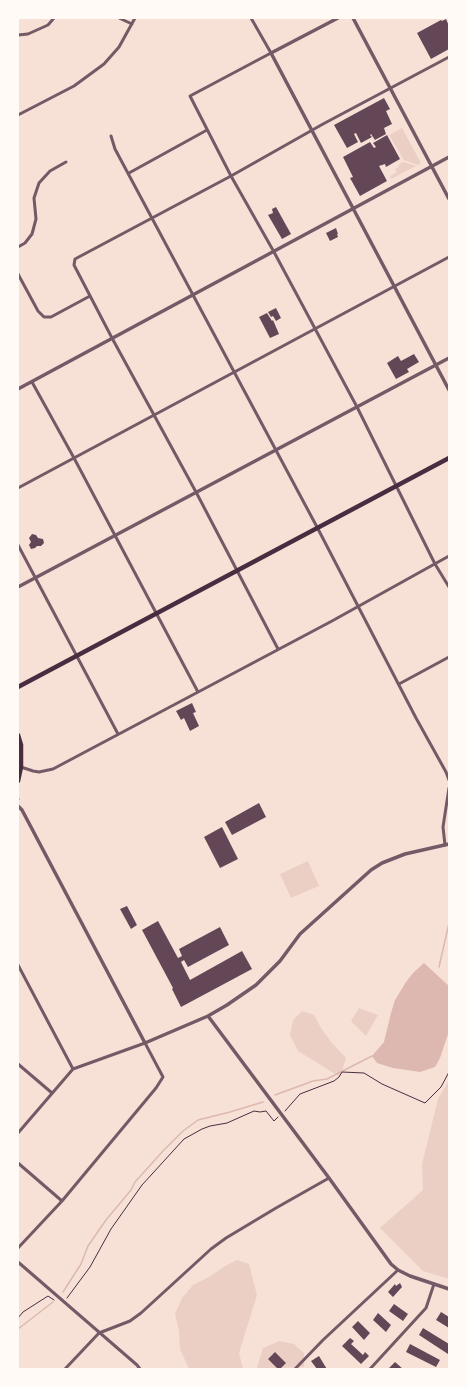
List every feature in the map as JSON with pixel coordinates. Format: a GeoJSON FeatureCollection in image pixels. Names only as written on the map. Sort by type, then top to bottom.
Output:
{"type":"FeatureCollection","features":[{"type":"Feature","properties":{"kind":"main road"},"geometry":{"type":"LineString","coordinates":[[18,687],[449,458]]}},
{"type":"Feature","properties":{"kind":"main road"},"geometry":{"type":"LineString","coordinates":[[18,735],[21,745],[21,767],[18,782]]}},
{"type":"Feature","properties":{"kind":"street"},"geometry":{"type":"LineString","coordinates":[[18,35],[28,34],[48,25],[54,18]]}},
{"type":"Feature","properties":{"kind":"street"},"geometry":{"type":"LineString","coordinates":[[119,18],[132,24]]}},
{"type":"Feature","properties":{"kind":"street"},"geometry":{"type":"LineString","coordinates":[[18,115],[74,86],[104,64],[119,47],[135,18]]}},
{"type":"Feature","properties":{"kind":"street"},"geometry":{"type":"LineString","coordinates":[[251,18],[312,130],[449,390]]}},
{"type":"Feature","properties":{"kind":"street"},"geometry":{"type":"LineString","coordinates":[[338,18],[190,96],[231,176],[274,252],[357,407],[435,564],[449,587]]}},
{"type":"Feature","properties":{"kind":"street"},"geometry":{"type":"LineString","coordinates":[[353,18],[449,199]]}},
{"type":"Feature","properties":{"kind":"street"},"geometry":{"type":"LineString","coordinates":[[278,649],[196,492],[90,296],[74,265],[75,258],[231,176],[312,130],[449,57]]}},
{"type":"Feature","properties":{"kind":"street"},"geometry":{"type":"LineString","coordinates":[[129,173],[207,130]]}},
{"type":"Feature","properties":{"kind":"street"},"geometry":{"type":"LineString","coordinates":[[111,136],[115,149],[318,527],[357,606],[449,780]]}},
{"type":"Feature","properties":{"kind":"street"},"geometry":{"type":"LineString","coordinates":[[18,389],[449,157]]}},
{"type":"Feature","properties":{"kind":"street"},"geometry":{"type":"LineString","coordinates":[[18,247],[25,243],[32,234],[36,219],[34,198],[39,183],[50,171],[66,162]]}},
{"type":"Feature","properties":{"kind":"street"},"geometry":{"type":"LineString","coordinates":[[18,488],[316,330],[449,257]]}},
{"type":"Feature","properties":{"kind":"street"},"geometry":{"type":"LineString","coordinates":[[18,274],[38,311],[44,316],[51,316],[90,296]]}},
{"type":"Feature","properties":{"kind":"street"},"geometry":{"type":"LineString","coordinates":[[18,587],[449,358]]}},
{"type":"Feature","properties":{"kind":"street"},"geometry":{"type":"LineString","coordinates":[[32,382],[198,692]]}},
{"type":"Feature","properties":{"kind":"street"},"geometry":{"type":"LineString","coordinates":[[18,545],[118,734]]}},
{"type":"Feature","properties":{"kind":"street"},"geometry":{"type":"LineString","coordinates":[[21,767],[33,772],[53,769],[449,556]]}},
{"type":"Feature","properties":{"kind":"street"},"geometry":{"type":"LineString","coordinates":[[399,684],[449,657]]}},
{"type":"Feature","properties":{"kind":"street"},"geometry":{"type":"LineString","coordinates":[[18,1133],[73,1069],[145,1043],[208,1016],[227,1005],[256,985],[280,961],[300,934],[371,870],[382,863],[405,854],[447,844],[443,827],[449,788]]}},
{"type":"Feature","properties":{"kind":"street"},"geometry":{"type":"LineString","coordinates":[[18,806],[26,817],[163,1077],[156,1088],[62,1201],[18,1248]]}},
{"type":"Feature","properties":{"kind":"street"},"geometry":{"type":"LineString","coordinates":[[18,966],[73,1069]]}},
{"type":"Feature","properties":{"kind":"street"},"geometry":{"type":"LineString","coordinates":[[208,1016],[329,1178],[384,1255],[398,1270],[410,1276],[449,1289]]}},
{"type":"Feature","properties":{"kind":"street"},"geometry":{"type":"LineString","coordinates":[[18,1064],[52,1093]]}},
{"type":"Feature","properties":{"kind":"street"},"geometry":{"type":"LineString","coordinates":[[18,1163],[62,1201]]}},
{"type":"Feature","properties":{"kind":"street"},"geometry":{"type":"LineString","coordinates":[[65,1369],[100,1333],[130,1321],[141,1313],[211,1249],[234,1233],[329,1178]]}},
{"type":"Feature","properties":{"kind":"street"},"geometry":{"type":"LineString","coordinates":[[18,1262],[140,1369]]}},
{"type":"Feature","properties":{"kind":"street"},"geometry":{"type":"LineString","coordinates":[[295,1369],[323,1340],[398,1270]]}},
{"type":"Feature","properties":{"kind":"street"},"geometry":{"type":"LineString","coordinates":[[370,1369],[426,1308],[434,1284]]}},
{"type":"Feature","properties":{"kind":"path"},"geometry":{"type":"LineString","coordinates":[[286,1110],[297,1096],[334,1081],[342,1072],[364,1073],[382,1084],[425,1103],[442,1087],[449,1072]]}},
{"type":"Feature","properties":{"kind":"path"},"geometry":{"type":"LineString","coordinates":[[67,1298],[90,1267],[111,1229],[142,1185],[184,1139],[202,1129],[227,1123],[254,1111],[266,1111],[274,1121],[276,1118]]}},
{"type":"Feature","properties":{"kind":"path"},"geometry":{"type":"LineString","coordinates":[[18,1318],[23,1312],[48,1296],[53,1300]]}},
{"type":"Feature","properties":{"kind":"shaded area"},"geometry":{"type":"Polygon","coordinates":[[[402,128],[421,163],[418,165],[404,160],[389,135],[402,128]]]}},
{"type":"Feature","properties":{"kind":"shaded area"},"geometry":{"type":"Polygon","coordinates":[[[403,162],[416,166],[391,179],[390,176],[397,172],[395,169],[403,162]]]}},
{"type":"Feature","properties":{"kind":"shaded area"},"geometry":{"type":"Polygon","coordinates":[[[308,861],[319,886],[291,898],[280,874],[308,861]]]}},
{"type":"Feature","properties":{"kind":"shaded area"},"geometry":{"type":"Polygon","coordinates":[[[424,963],[449,986],[449,1031],[440,1058],[435,1067],[420,1072],[393,1068],[377,1063],[372,1056],[384,1042],[395,1000],[413,973],[424,963]]]}},
{"type":"Feature","properties":{"kind":"shaded area"},"geometry":{"type":"Polygon","coordinates":[[[359,1008],[378,1015],[366,1036],[351,1021],[359,1008]]]}},
{"type":"Feature","properties":{"kind":"shaded area"},"geometry":{"type":"Polygon","coordinates":[[[302,1011],[314,1015],[332,1043],[346,1058],[340,1077],[298,1051],[290,1035],[293,1020],[302,1011]]]}},
{"type":"Feature","properties":{"kind":"shaded area"},"geometry":{"type":"Polygon","coordinates":[[[449,1080],[449,1279],[423,1271],[380,1228],[423,1190],[422,1164],[438,1099],[449,1080]]]}},
{"type":"Feature","properties":{"kind":"shaded area"},"geometry":{"type":"Polygon","coordinates":[[[237,1260],[249,1264],[257,1295],[239,1353],[243,1369],[189,1369],[180,1349],[179,1331],[175,1314],[182,1298],[193,1285],[237,1260]]]}},
{"type":"Feature","properties":{"kind":"shaded area"},"geometry":{"type":"Polygon","coordinates":[[[279,1341],[294,1344],[304,1353],[304,1367],[259,1369],[257,1367],[263,1348],[279,1341]]]}},
{"type":"Feature","properties":{"kind":"building"},"geometry":{"type":"Polygon","coordinates":[[[446,19],[449,26],[449,49],[431,59],[417,33],[441,20],[446,19]]]}},
{"type":"Feature","properties":{"kind":"building"},"geometry":{"type":"Polygon","coordinates":[[[384,98],[390,109],[386,111],[392,124],[384,128],[386,134],[375,140],[371,134],[370,135],[372,137],[361,143],[356,133],[354,134],[358,142],[347,148],[334,125],[384,98]]]}},
{"type":"Feature","properties":{"kind":"building"},"geometry":{"type":"Polygon","coordinates":[[[387,135],[400,159],[386,167],[385,164],[379,166],[387,181],[360,196],[350,178],[353,177],[343,157],[370,142],[374,148],[376,147],[373,143],[387,135]]]}},
{"type":"Feature","properties":{"kind":"building"},"geometry":{"type":"Polygon","coordinates":[[[276,207],[291,234],[282,239],[268,215],[273,213],[272,209],[276,207]]]}},
{"type":"Feature","properties":{"kind":"building"},"geometry":{"type":"Polygon","coordinates":[[[336,228],[338,237],[330,241],[326,233],[336,228]]]}},
{"type":"Feature","properties":{"kind":"building"},"geometry":{"type":"Polygon","coordinates":[[[276,308],[281,318],[276,321],[268,312],[276,308]]]}},
{"type":"Feature","properties":{"kind":"building"},"geometry":{"type":"Polygon","coordinates":[[[267,313],[272,321],[273,320],[279,334],[270,338],[259,317],[267,313]]]}},
{"type":"Feature","properties":{"kind":"building"},"geometry":{"type":"Polygon","coordinates":[[[414,354],[419,362],[407,369],[409,372],[396,379],[387,363],[398,356],[401,361],[414,354]]]}},
{"type":"Feature","properties":{"kind":"building"},"geometry":{"type":"Polygon","coordinates":[[[32,534],[43,539],[44,543],[41,546],[31,549],[29,545],[31,542],[29,538],[32,534]]]}},
{"type":"Feature","properties":{"kind":"building"},"geometry":{"type":"Polygon","coordinates":[[[192,703],[196,712],[193,713],[199,726],[190,731],[184,718],[181,720],[176,711],[192,703]]]}},
{"type":"Feature","properties":{"kind":"building"},"geometry":{"type":"Polygon","coordinates":[[[259,803],[266,817],[232,835],[225,822],[259,803]]]}},
{"type":"Feature","properties":{"kind":"building"},"geometry":{"type":"Polygon","coordinates":[[[222,827],[238,859],[220,868],[204,837],[222,827]]]}},
{"type":"Feature","properties":{"kind":"building"},"geometry":{"type":"Polygon","coordinates":[[[127,906],[137,925],[131,929],[120,909],[127,906]]]}},
{"type":"Feature","properties":{"kind":"building"},"geometry":{"type":"Polygon","coordinates":[[[158,921],[178,958],[182,956],[179,949],[220,927],[229,945],[188,967],[184,960],[181,962],[190,980],[242,951],[252,969],[181,1007],[172,989],[173,988],[142,930],[158,921]]]}},
{"type":"Feature","properties":{"kind":"building"},"geometry":{"type":"Polygon","coordinates":[[[400,1283],[402,1287],[393,1297],[388,1292],[395,1284],[396,1286],[400,1283]]]}},
{"type":"Feature","properties":{"kind":"building"},"geometry":{"type":"Polygon","coordinates":[[[394,1304],[408,1314],[403,1321],[389,1311],[394,1304]]]}},
{"type":"Feature","properties":{"kind":"building"},"geometry":{"type":"Polygon","coordinates":[[[441,1312],[449,1317],[449,1328],[436,1320],[441,1312]]]}},
{"type":"Feature","properties":{"kind":"building"},"geometry":{"type":"Polygon","coordinates":[[[378,1313],[391,1325],[386,1332],[373,1320],[378,1313]]]}},
{"type":"Feature","properties":{"kind":"building"},"geometry":{"type":"Polygon","coordinates":[[[358,1321],[370,1333],[364,1340],[352,1327],[358,1321]]]}},
{"type":"Feature","properties":{"kind":"building"},"geometry":{"type":"Polygon","coordinates":[[[423,1328],[449,1344],[448,1354],[419,1335],[423,1328]]]}},
{"type":"Feature","properties":{"kind":"building"},"geometry":{"type":"Polygon","coordinates":[[[350,1338],[354,1341],[351,1344],[363,1355],[365,1352],[369,1356],[361,1364],[342,1346],[350,1338]]]}},
{"type":"Feature","properties":{"kind":"building"},"geometry":{"type":"Polygon","coordinates":[[[410,1344],[440,1360],[436,1367],[406,1352],[410,1344]]]}},
{"type":"Feature","properties":{"kind":"building"},"geometry":{"type":"Polygon","coordinates":[[[275,1352],[286,1363],[280,1369],[278,1369],[268,1359],[275,1352]]]}},
{"type":"Feature","properties":{"kind":"building"},"geometry":{"type":"Polygon","coordinates":[[[319,1356],[327,1369],[317,1369],[311,1361],[319,1356]]]}},
{"type":"Feature","properties":{"kind":"building"},"geometry":{"type":"Polygon","coordinates":[[[395,1362],[403,1369],[390,1369],[389,1368],[395,1362]]]}},
{"type":"Feature","properties":{"kind":"waterway"},"geometry":{"type":"LineString","coordinates":[[439,967],[449,923]]}},
{"type":"Feature","properties":{"kind":"waterway"},"geometry":{"type":"LineString","coordinates":[[275,1095],[313,1081],[327,1079],[372,1056]]}},
{"type":"Feature","properties":{"kind":"waterway"},"geometry":{"type":"LineString","coordinates":[[63,1292],[81,1264],[88,1246],[106,1220],[131,1190],[135,1182],[183,1131],[198,1120],[263,1102]]}},
{"type":"Feature","properties":{"kind":"waterway"},"geometry":{"type":"LineString","coordinates":[[18,1329],[53,1302]]}}]}
